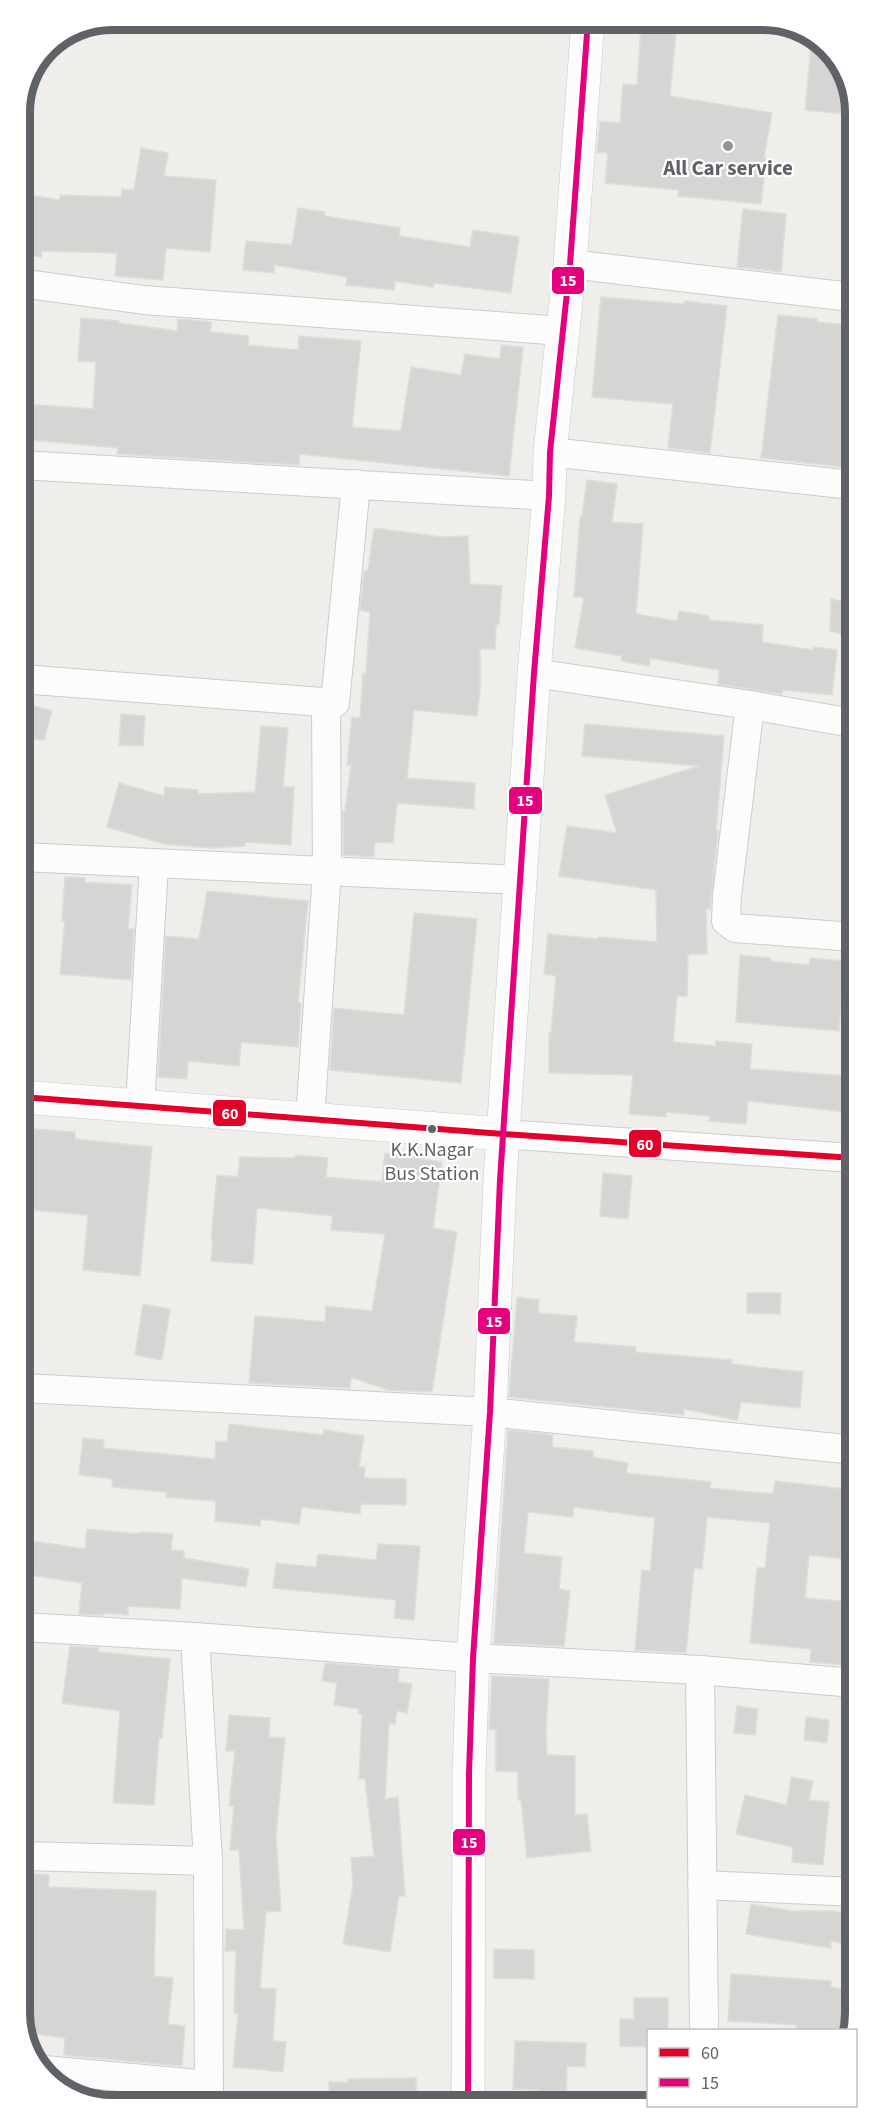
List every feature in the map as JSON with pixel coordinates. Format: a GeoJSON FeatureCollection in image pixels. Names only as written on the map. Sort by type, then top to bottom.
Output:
{"type":"FeatureCollection","features":[{"type":"Feature","properties":{"kind":"main road"},"geometry":{"type":"LineString","coordinates":[[468,2095],[469,1773],[472,1658],[490,1412],[503,1134],[534,673],[549,496],[550,452],[570,264],[587,30]]}},
{"type":"Feature","properties":{"kind":"main road"},"geometry":{"type":"LineString","coordinates":[[30,1098],[503,1134]]}},
{"type":"Feature","properties":{"kind":"street"},"geometry":{"type":"LineString","coordinates":[[570,264],[845,296]]}},
{"type":"Feature","properties":{"kind":"street"},"geometry":{"type":"LineString","coordinates":[[30,284],[144,300],[563,331]]}},
{"type":"Feature","properties":{"kind":"street"},"geometry":{"type":"LineString","coordinates":[[550,452],[845,483]]}},
{"type":"Feature","properties":{"kind":"street"},"geometry":{"type":"LineString","coordinates":[[30,466],[549,496]]}},
{"type":"Feature","properties":{"kind":"street"},"geometry":{"type":"LineString","coordinates":[[30,680],[335,704],[356,484]]}},
{"type":"Feature","properties":{"kind":"street"},"geometry":{"type":"LineString","coordinates":[[534,673],[755,713],[845,722]]}},
{"type":"Feature","properties":{"kind":"street"},"geometry":{"type":"LineString","coordinates":[[310,1119],[327,872],[326,703]]}},
{"type":"Feature","properties":{"kind":"street"},"geometry":{"type":"LineString","coordinates":[[755,713],[727,896],[726,921],[735,928],[845,936]]}},
{"type":"Feature","properties":{"kind":"street"},"geometry":{"type":"LineString","coordinates":[[30,857],[521,880]]}},
{"type":"Feature","properties":{"kind":"street"},"geometry":{"type":"LineString","coordinates":[[140,1106],[154,864]]}},
{"type":"Feature","properties":{"kind":"street"},"geometry":{"type":"LineString","coordinates":[[503,1134],[845,1157]]}},
{"type":"Feature","properties":{"kind":"street"},"geometry":{"type":"LineString","coordinates":[[30,1388],[490,1412],[845,1449]]}},
{"type":"Feature","properties":{"kind":"street"},"geometry":{"type":"LineString","coordinates":[[30,1628],[195,1637],[472,1658],[700,1670],[845,1682]]}},
{"type":"Feature","properties":{"kind":"street"},"geometry":{"type":"LineString","coordinates":[[55,2072],[209,2095],[208,1861],[195,1637]]}},
{"type":"Feature","properties":{"kind":"street"},"geometry":{"type":"LineString","coordinates":[[700,1670],[704,2029]]}},
{"type":"Feature","properties":{"kind":"street"},"geometry":{"type":"LineString","coordinates":[[30,1856],[208,1861]]}},
{"type":"Feature","properties":{"kind":"street"},"geometry":{"type":"LineString","coordinates":[[702,1885],[845,1892]]}},
{"type":"Feature","properties":{"kind":"building"},"geometry":{"type":"Polygon","coordinates":[[[641,30],[676,31],[670,96],[772,113],[764,158],[766,158],[761,204],[678,196],[679,190],[605,183],[608,153],[597,152],[600,121],[620,123],[623,84],[637,85],[641,30]]]}},
{"type":"Feature","properties":{"kind":"building"},"geometry":{"type":"Polygon","coordinates":[[[811,46],[828,62],[841,85],[845,114],[805,110],[811,46]]]}},
{"type":"Feature","properties":{"kind":"building"},"geometry":{"type":"Polygon","coordinates":[[[141,148],[168,153],[164,176],[216,180],[210,252],[166,248],[163,280],[115,276],[117,253],[42,251],[41,257],[30,255],[30,195],[60,200],[60,195],[121,197],[122,189],[134,190],[141,148]]]}},
{"type":"Feature","properties":{"kind":"building"},"geometry":{"type":"Polygon","coordinates":[[[298,208],[325,212],[324,216],[400,228],[399,236],[470,247],[473,230],[519,237],[511,293],[434,283],[433,287],[395,281],[394,290],[346,285],[347,277],[274,265],[274,273],[243,270],[246,241],[292,245],[298,208]]]}},
{"type":"Feature","properties":{"kind":"building"},"geometry":{"type":"Polygon","coordinates":[[[743,209],[786,214],[781,272],[737,267],[743,209]]]}},
{"type":"Feature","properties":{"kind":"building"},"geometry":{"type":"Polygon","coordinates":[[[601,297],[684,304],[685,301],[727,306],[710,453],[668,448],[673,404],[592,397],[601,297]]]}},
{"type":"Feature","properties":{"kind":"building"},"geometry":{"type":"Polygon","coordinates":[[[778,315],[845,324],[845,467],[761,458],[778,315]]]}},
{"type":"Feature","properties":{"kind":"building"},"geometry":{"type":"Polygon","coordinates":[[[81,318],[119,321],[119,323],[177,331],[178,319],[212,322],[210,332],[249,336],[248,345],[298,350],[299,336],[361,341],[352,427],[401,431],[411,367],[461,375],[465,354],[500,359],[501,345],[523,347],[509,476],[300,454],[299,465],[117,454],[118,448],[30,440],[30,404],[93,409],[96,362],[78,361],[81,318]]]}},
{"type":"Feature","properties":{"kind":"building"},"geometry":{"type":"Polygon","coordinates":[[[587,480],[617,484],[612,522],[643,524],[636,614],[677,621],[679,611],[709,616],[709,620],[763,625],[762,642],[813,650],[814,647],[837,650],[832,695],[783,690],[782,694],[718,684],[719,670],[650,658],[649,666],[621,661],[622,656],[575,648],[584,597],[574,597],[580,517],[582,517],[587,480]]]}},
{"type":"Feature","properties":{"kind":"building"},"geometry":{"type":"Polygon","coordinates":[[[374,528],[441,537],[468,536],[470,584],[502,586],[495,649],[480,649],[480,690],[477,716],[414,710],[407,778],[475,783],[474,809],[397,803],[393,843],[375,842],[374,857],[343,855],[343,811],[345,812],[351,765],[347,765],[352,717],[360,718],[363,673],[366,674],[370,612],[360,610],[364,571],[368,571],[374,528]]]}},
{"type":"Feature","properties":{"kind":"building"},"geometry":{"type":"Polygon","coordinates":[[[831,599],[845,602],[845,635],[830,631],[831,599]]]}},
{"type":"Feature","properties":{"kind":"building"},"geometry":{"type":"Polygon","coordinates":[[[30,705],[52,711],[44,740],[30,739],[30,705]]]}},
{"type":"Feature","properties":{"kind":"building"},"geometry":{"type":"Polygon","coordinates":[[[121,714],[145,716],[143,746],[119,745],[121,714]]]}},
{"type":"Feature","properties":{"kind":"building"},"geometry":{"type":"Polygon","coordinates":[[[585,724],[724,736],[710,909],[706,908],[707,954],[688,954],[687,996],[677,996],[673,1042],[716,1046],[716,1041],[752,1044],[750,1069],[845,1076],[844,1112],[748,1101],[746,1124],[709,1121],[710,1116],[666,1112],[666,1117],[629,1114],[633,1075],[549,1073],[549,1033],[551,1033],[556,976],[544,974],[548,934],[657,942],[656,890],[559,876],[567,826],[617,833],[605,795],[699,766],[582,756],[585,724]]]}},
{"type":"Feature","properties":{"kind":"building"},"geometry":{"type":"Polygon","coordinates":[[[261,726],[288,728],[283,787],[294,787],[291,845],[245,842],[245,846],[211,848],[164,844],[107,827],[119,783],[164,796],[165,787],[198,790],[198,794],[255,792],[261,726]]]}},
{"type":"Feature","properties":{"kind":"building"},"geometry":{"type":"Polygon","coordinates":[[[65,877],[85,878],[85,882],[132,885],[128,929],[134,929],[131,980],[60,974],[65,921],[62,921],[65,877]]]}},
{"type":"Feature","properties":{"kind":"building"},"geometry":{"type":"Polygon","coordinates":[[[207,891],[308,901],[298,1003],[301,1003],[298,1047],[241,1042],[239,1066],[188,1061],[187,1079],[158,1077],[166,936],[199,939],[207,891]]]}},
{"type":"Feature","properties":{"kind":"building"},"geometry":{"type":"Polygon","coordinates":[[[414,913],[477,919],[461,1083],[330,1070],[334,1008],[404,1015],[414,913]]]}},
{"type":"Feature","properties":{"kind":"building"},"geometry":{"type":"Polygon","coordinates":[[[740,955],[809,965],[810,958],[844,961],[839,1031],[736,1022],[740,955]]]}},
{"type":"Feature","properties":{"kind":"building"},"geometry":{"type":"Polygon","coordinates":[[[32,1129],[75,1132],[75,1139],[152,1147],[140,1276],[83,1270],[88,1215],[30,1210],[32,1129]]]}},
{"type":"Feature","properties":{"kind":"building"},"geometry":{"type":"Polygon","coordinates":[[[385,1153],[442,1162],[433,1228],[457,1232],[432,1392],[388,1390],[351,1377],[350,1388],[249,1383],[255,1316],[325,1322],[326,1306],[372,1311],[385,1234],[331,1230],[333,1216],[257,1208],[253,1264],[211,1261],[217,1175],[238,1177],[240,1157],[295,1158],[296,1155],[328,1158],[326,1177],[382,1182],[385,1153]]]}},
{"type":"Feature","properties":{"kind":"building"},"geometry":{"type":"Polygon","coordinates":[[[603,1173],[632,1176],[628,1219],[600,1216],[603,1173]]]}},
{"type":"Feature","properties":{"kind":"building"},"geometry":{"type":"Polygon","coordinates":[[[747,1293],[781,1293],[780,1314],[747,1313],[747,1293]]]}},
{"type":"Feature","properties":{"kind":"building"},"geometry":{"type":"Polygon","coordinates":[[[517,1297],[539,1300],[538,1313],[577,1316],[574,1342],[636,1347],[635,1352],[732,1360],[731,1364],[803,1372],[800,1408],[741,1402],[737,1420],[684,1409],[684,1415],[509,1397],[517,1297]]]}},
{"type":"Feature","properties":{"kind":"building"},"geometry":{"type":"Polygon","coordinates":[[[143,1304],[170,1309],[162,1360],[135,1355],[143,1304]]]}},
{"type":"Feature","properties":{"kind":"building"},"geometry":{"type":"Polygon","coordinates":[[[229,1424],[323,1435],[324,1430],[364,1436],[359,1467],[365,1467],[364,1478],[406,1479],[406,1505],[361,1504],[360,1514],[302,1507],[299,1524],[261,1519],[260,1526],[215,1521],[216,1501],[166,1497],[167,1492],[112,1487],[113,1479],[79,1475],[83,1438],[104,1440],[103,1448],[215,1459],[216,1441],[227,1442],[229,1424]]]}},
{"type":"Feature","properties":{"kind":"building"},"geometry":{"type":"Polygon","coordinates":[[[508,1430],[553,1435],[552,1447],[593,1451],[593,1457],[628,1463],[626,1473],[711,1482],[710,1488],[773,1494],[775,1481],[845,1489],[845,1559],[809,1555],[805,1598],[845,1601],[845,1665],[810,1662],[811,1649],[750,1643],[757,1568],[765,1568],[770,1523],[707,1517],[702,1569],[694,1568],[686,1653],[635,1650],[642,1570],[650,1571],[655,1518],[574,1507],[573,1517],[528,1512],[524,1553],[562,1557],[559,1589],[570,1591],[564,1646],[494,1643],[508,1430]]]}},
{"type":"Feature","properties":{"kind":"building"},"geometry":{"type":"Polygon","coordinates":[[[87,1529],[139,1534],[140,1532],[173,1534],[171,1550],[184,1551],[184,1558],[249,1569],[246,1587],[182,1578],[180,1609],[128,1606],[128,1615],[79,1614],[82,1583],[30,1575],[30,1541],[85,1549],[87,1529]]]}},
{"type":"Feature","properties":{"kind":"building"},"geometry":{"type":"Polygon","coordinates":[[[378,1544],[420,1546],[414,1620],[394,1618],[396,1600],[273,1588],[276,1563],[316,1567],[318,1554],[376,1560],[378,1544]]]}},
{"type":"Feature","properties":{"kind":"building"},"geometry":{"type":"Polygon","coordinates":[[[70,1646],[98,1648],[98,1652],[170,1659],[162,1738],[159,1737],[154,1805],[113,1803],[120,1711],[62,1703],[70,1646]]]}},
{"type":"Feature","properties":{"kind":"building"},"geometry":{"type":"Polygon","coordinates":[[[325,1663],[399,1669],[398,1682],[412,1684],[407,1713],[397,1711],[395,1724],[389,1723],[385,1799],[398,1797],[405,1896],[399,1896],[390,1952],[343,1944],[353,1885],[351,1858],[374,1856],[365,1779],[359,1779],[362,1714],[358,1713],[359,1709],[334,1705],[337,1683],[322,1681],[325,1663]]]}},
{"type":"Feature","properties":{"kind":"building"},"geometry":{"type":"Polygon","coordinates":[[[492,1676],[549,1679],[547,1755],[575,1756],[575,1815],[587,1814],[591,1851],[527,1858],[521,1800],[518,1800],[518,1772],[496,1771],[496,1730],[489,1729],[492,1676]]]}},
{"type":"Feature","properties":{"kind":"building"},"geometry":{"type":"Polygon","coordinates":[[[737,1706],[758,1709],[755,1735],[734,1733],[737,1706]]]}},
{"type":"Feature","properties":{"kind":"building"},"geometry":{"type":"Polygon","coordinates":[[[229,1715],[270,1718],[269,1737],[285,1738],[276,1835],[281,1911],[266,1912],[260,1988],[276,1989],[273,2041],[286,2042],[283,2072],[233,2067],[238,2014],[234,2013],[236,1951],[225,1951],[226,1929],[244,1930],[239,1850],[230,1850],[234,1806],[229,1806],[235,1751],[226,1751],[229,1715]]]}},
{"type":"Feature","properties":{"kind":"building"},"geometry":{"type":"Polygon","coordinates":[[[806,1717],[829,1720],[827,1743],[804,1740],[806,1717]]]}},
{"type":"Feature","properties":{"kind":"building"},"geometry":{"type":"Polygon","coordinates":[[[791,1777],[813,1781],[809,1800],[829,1802],[823,1865],[792,1862],[793,1847],[736,1834],[745,1795],[787,1805],[791,1777]]]}},
{"type":"Feature","properties":{"kind":"building"},"geometry":{"type":"Polygon","coordinates":[[[30,1873],[49,1875],[48,1887],[156,1891],[154,1976],[173,1978],[168,2024],[185,2026],[182,2066],[64,2055],[65,2038],[33,2033],[30,2014],[30,1873]]]}},
{"type":"Feature","properties":{"kind":"building"},"geometry":{"type":"Polygon","coordinates":[[[751,1904],[792,1911],[845,1913],[845,1943],[831,1941],[831,1948],[746,1934],[751,1904]]]}},
{"type":"Feature","properties":{"kind":"building"},"geometry":{"type":"Polygon","coordinates":[[[494,1949],[534,1950],[534,1979],[494,1978],[494,1949]]]}},
{"type":"Feature","properties":{"kind":"building"},"geometry":{"type":"Polygon","coordinates":[[[731,1974],[831,1981],[831,1987],[845,1989],[843,2029],[796,2029],[797,2025],[728,2021],[731,1974]]]}},
{"type":"Feature","properties":{"kind":"building"},"geometry":{"type":"Polygon","coordinates":[[[634,1998],[668,1998],[668,2029],[647,2029],[647,2047],[620,2046],[620,2019],[634,2019],[634,1998]]]}},
{"type":"Feature","properties":{"kind":"building"},"geometry":{"type":"Polygon","coordinates":[[[515,2041],[586,2043],[585,2067],[567,2066],[566,2095],[539,2095],[540,2090],[513,2089],[515,2041]]]}},
{"type":"Feature","properties":{"kind":"building"},"geometry":{"type":"Polygon","coordinates":[[[416,2078],[416,2095],[329,2095],[329,2082],[348,2082],[348,2079],[416,2078]]]}},
{"type":"Feature","properties":{"kind":"transit line","name":"15"},"geometry":{"type":"LineString","coordinates":[[468,2095],[469,1773],[473,1658],[490,1412],[500,1180],[534,673],[549,496],[550,452],[570,264],[587,30]]}},
{"type":"Feature","properties":{"kind":"transit line","name":"60"},"geometry":{"type":"LineString","coordinates":[[30,1098],[845,1157]]}},
{"type":"Feature","properties":{"kind":"place","name":"All Car service"},"geometry":{"type":"Point","coordinates":[728,146]}},
{"type":"Feature","properties":{"kind":"place","name":"K.K.Nagar Bus Station"},"geometry":{"type":"Point","coordinates":[432,1129]}}]}
